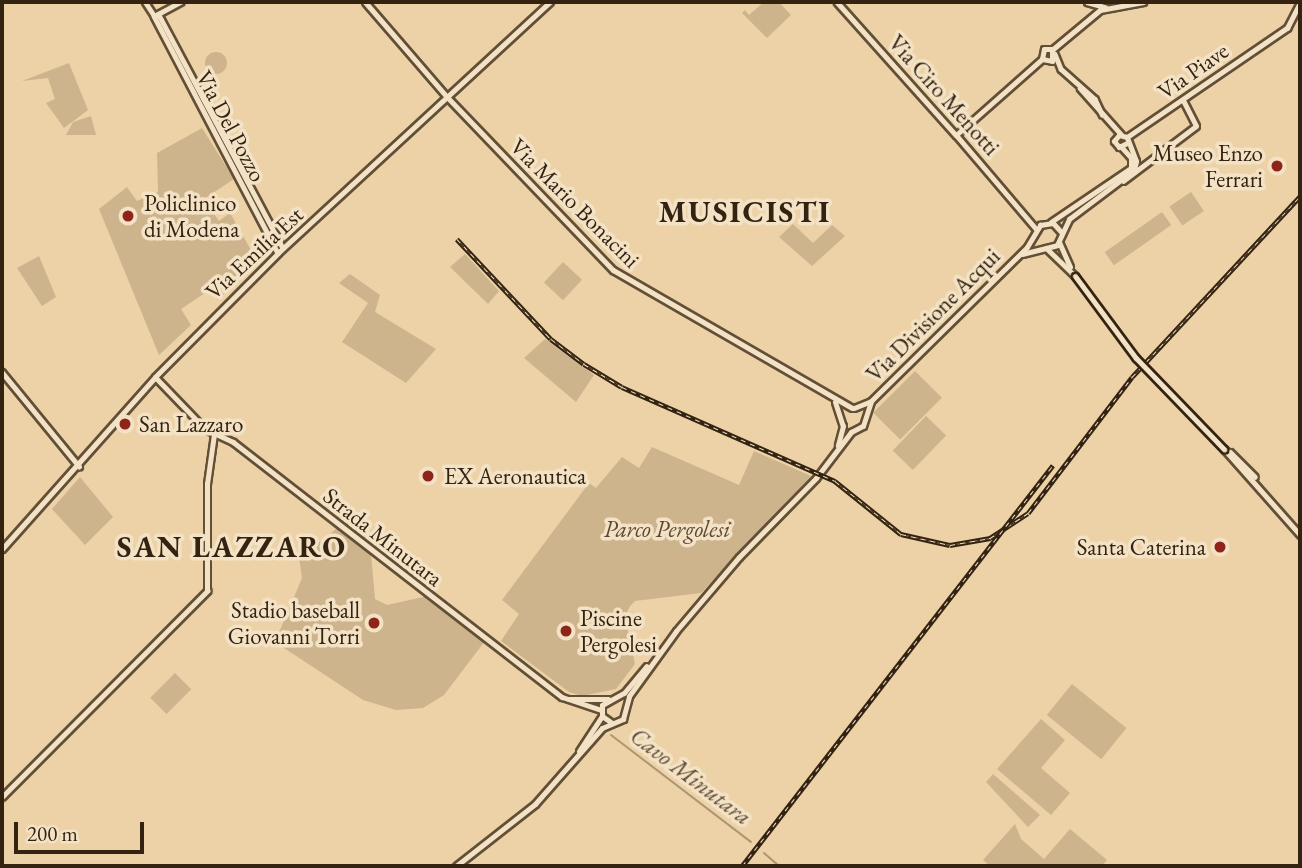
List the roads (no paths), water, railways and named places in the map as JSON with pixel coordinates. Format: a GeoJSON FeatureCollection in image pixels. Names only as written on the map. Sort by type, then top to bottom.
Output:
{"type":"FeatureCollection","features":[{"type":"Feature","properties":{"kind":"main road"},"geometry":{"type":"LineString","coordinates":[[145,2],[156,16],[180,2]]}},
{"type":"Feature","properties":{"kind":"main road","name":"Via Mario Bonacini"},"geometry":{"type":"LineString","coordinates":[[365,2],[447,97],[626,281],[791,370],[835,402],[853,408]]}},
{"type":"Feature","properties":{"kind":"main road"},"geometry":{"type":"LineString","coordinates":[[956,135],[1100,10],[1143,2]]}},
{"type":"Feature","properties":{"kind":"main road","name":"Via Piave"},"geometry":{"type":"LineString","coordinates":[[1115,139],[1124,141],[1279,34],[1300,3]]}},
{"type":"Feature","properties":{"kind":"main road"},"geometry":{"type":"LineString","coordinates":[[1045,60],[1044,49],[1053,52]]}},
{"type":"Feature","properties":{"kind":"main road","name":"Via Ciro Menotti"},"geometry":{"type":"LineString","coordinates":[[956,135],[1025,211],[1044,248]]}},
{"type":"Feature","properties":{"kind":"main road"},"geometry":{"type":"LineString","coordinates":[[1075,276],[1059,242],[1061,232],[1069,219],[1136,167],[1124,141],[1115,139]]}},
{"type":"Feature","properties":{"kind":"main road","name":"Via Ciro Menotti"},"geometry":{"type":"LineString","coordinates":[[1025,211],[1061,232]]}},
{"type":"Feature","properties":{"kind":"main road","name":"Via Divisione Acqui"},"geometry":{"type":"LineString","coordinates":[[863,415],[871,401],[1019,255],[1035,232],[1047,222]]}},
{"type":"Feature","properties":{"kind":"main road","name":"Via Divisione Acqui"},"geometry":{"type":"LineString","coordinates":[[1019,255],[1059,242]]}},
{"type":"Feature","properties":{"kind":"main road"},"geometry":{"type":"LineString","coordinates":[[1044,248],[1075,276],[1136,358],[1257,481],[1300,535]]}},
{"type":"Feature","properties":{"kind":"main road","name":"Strada Minutara"},"geometry":{"type":"LineString","coordinates":[[155,377],[191,417],[214,434],[233,442],[562,697],[602,713],[612,723]]}},
{"type":"Feature","properties":{"kind":"main road","name":"Via Emilia Est"},"geometry":{"type":"LineString","coordinates":[[2,550],[155,377]]}},
{"type":"Feature","properties":{"kind":"main road","name":"Via Divisione Acqui"},"geometry":{"type":"LineString","coordinates":[[853,408],[871,401]]}},
{"type":"Feature","properties":{"kind":"main road","name":"Via Mario Bonacini"},"geometry":{"type":"LineString","coordinates":[[835,402],[842,415]]}},
{"type":"Feature","properties":{"kind":"main road"},"geometry":{"type":"LineString","coordinates":[[456,866],[535,804],[612,723],[624,718],[625,705],[655,659],[701,599],[816,478],[851,432],[863,426],[863,415],[853,408],[842,415],[843,426],[837,448]]}},
{"type":"Feature","properties":{"kind":"main road"},"geometry":{"type":"LineString","coordinates":[[843,426],[851,432]]}},
{"type":"Feature","properties":{"kind":"main road"},"geometry":{"type":"LineString","coordinates":[[562,697],[611,698],[624,693],[655,659]]}},
{"type":"Feature","properties":{"kind":"main road"},"geometry":{"type":"LineString","coordinates":[[611,698],[625,705]]}},
{"type":"Feature","properties":{"kind":"main road"},"geometry":{"type":"LineString","coordinates":[[566,771],[611,698]]}},
{"type":"Feature","properties":{"kind":"street","name":"Via Emilia Est"},"geometry":{"type":"LineString","coordinates":[[155,377],[281,250],[550,2]]}},
{"type":"Feature","properties":{"kind":"street","name":"Via Ciro Menotti"},"geometry":{"type":"LineString","coordinates":[[837,2],[956,135]]}},
{"type":"Feature","properties":{"kind":"street"},"geometry":{"type":"LineString","coordinates":[[1087,2],[1103,7],[1127,6]]}},
{"type":"Feature","properties":{"kind":"street","name":"Via Del Pozzo"},"geometry":{"type":"LineString","coordinates":[[156,16],[281,250]]}},
{"type":"Feature","properties":{"kind":"street"},"geometry":{"type":"LineString","coordinates":[[1053,52],[1062,69]]}},
{"type":"Feature","properties":{"kind":"street"},"geometry":{"type":"LineString","coordinates":[[1045,60],[1062,69],[1080,87],[1124,141],[1131,158],[1131,168],[1047,222]]}},
{"type":"Feature","properties":{"kind":"street"},"geometry":{"type":"LineString","coordinates":[[1087,206],[1196,126],[1183,100]]}},
{"type":"Feature","properties":{"kind":"street"},"geometry":{"type":"LineString","coordinates":[[1111,126],[1115,139]]}},
{"type":"Feature","properties":{"kind":"street"},"geometry":{"type":"LineString","coordinates":[[2,372],[79,466]]}},
{"type":"Feature","properties":{"kind":"street"},"geometry":{"type":"LineString","coordinates":[[2,797],[207,591],[208,484],[214,434]]}},
{"type":"Feature","properties":{"kind":"street"},"geometry":{"type":"LineString","coordinates":[[1290,523],[1300,528]]}},
{"type":"Feature","properties":{"kind":"waterway","name":"Cavo Minutara"},"geometry":{"type":"LineString","coordinates":[[611,735],[751,842]]}},
{"type":"Feature","properties":{"kind":"waterway","name":"Cavo Minutara"},"geometry":{"type":"LineString","coordinates":[[764,853],[779,866]]}},
{"type":"Feature","properties":{"kind":"railway"},"geometry":{"type":"LineString","coordinates":[[457,239],[551,339],[584,364],[622,387],[835,481],[901,534],[950,545],[990,538],[1028,513],[1132,377],[1300,196]]}},
{"type":"Feature","properties":{"kind":"railway"},"geometry":{"type":"LineString","coordinates":[[742,866],[1053,465]]}},
{"type":"Feature","properties":{"kind":"place","name":"Museo Enzo Ferrari"},"geometry":{"type":"Point","coordinates":[1277,166]}},
{"type":"Feature","properties":{"kind":"place","name":"Policlinico di Modena"},"geometry":{"type":"Point","coordinates":[128,216]}},
{"type":"Feature","properties":{"kind":"place","name":"San Lazzaro"},"geometry":{"type":"Point","coordinates":[125,424]}},
{"type":"Feature","properties":{"kind":"place","name":"EX Aeronautica"},"geometry":{"type":"Point","coordinates":[428,476]}},
{"type":"Feature","properties":{"kind":"place","name":"Santa Caterina"},"geometry":{"type":"Point","coordinates":[1220,547]}},
{"type":"Feature","properties":{"kind":"place","name":"Stadio baseball Giovanni Torri"},"geometry":{"type":"Point","coordinates":[374,623]}},
{"type":"Feature","properties":{"kind":"place","name":"Piscine Pergolesi"},"geometry":{"type":"Point","coordinates":[566,631]}},
{"type":"Feature","properties":{"kind":"district","name":"MUSICISTI"},"geometry":{"type":"Point","coordinates":[745,212]}},
{"type":"Feature","properties":{"kind":"district","name":"SAN LAZZARO"},"geometry":{"type":"Point","coordinates":[232,547]}},
{"type":"Feature","properties":{"kind":"park label","name":"Parco Pergolesi"},"geometry":{"type":"Point","coordinates":[667,529]}}]}
